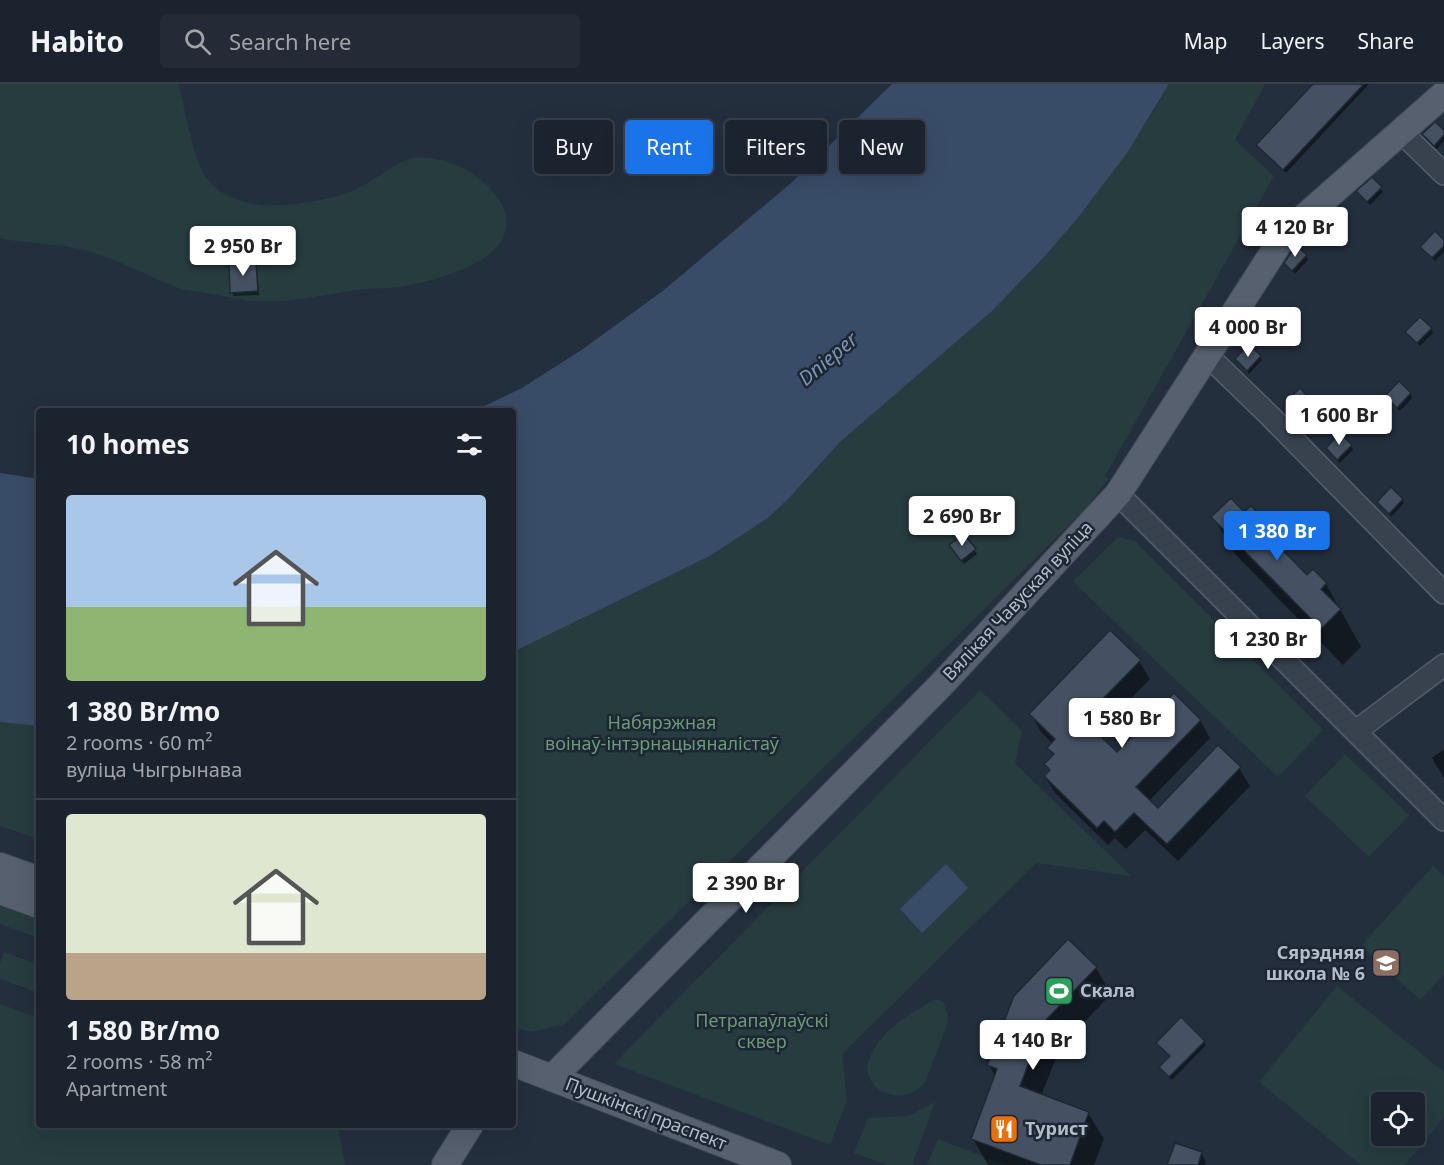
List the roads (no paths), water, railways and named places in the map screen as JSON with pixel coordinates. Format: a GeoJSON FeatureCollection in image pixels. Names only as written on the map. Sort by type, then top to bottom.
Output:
{"type":"FeatureCollection","features":[{"type":"Feature","properties":{"kind":"main road","name":"Вялікая Чавуская вуліца"},"geometry":{"type":"LineString","coordinates":[[552,1078],[940,686],[1118,494],[1285,234],[1444,94]]}},
{"type":"Feature","properties":{"kind":"main road"},"geometry":{"type":"LineString","coordinates":[[0,866],[36,879]]}},
{"type":"Feature","properties":{"kind":"main road"},"geometry":{"type":"LineString","coordinates":[[0,891],[36,904]]}},
{"type":"Feature","properties":{"kind":"main road","name":"Пушкінскі праспект"},"geometry":{"type":"LineString","coordinates":[[516,1064],[778,1165]]}},
{"type":"Feature","properties":{"kind":"main road"},"geometry":{"type":"LineString","coordinates":[[445,1165],[468,1128]]}},
{"type":"Feature","properties":{"kind":"street"},"geometry":{"type":"LineString","coordinates":[[1401,132],[1444,174]]}},
{"type":"Feature","properties":{"kind":"street"},"geometry":{"type":"LineString","coordinates":[[1206,354],[1444,593]]}},
{"type":"Feature","properties":{"kind":"street"},"geometry":{"type":"LineString","coordinates":[[1118,494],[1444,820]]}},
{"type":"Feature","properties":{"kind":"street"},"geometry":{"type":"LineString","coordinates":[[1356,731],[1444,665]]}},
{"type":"Feature","properties":{"kind":"water","name":"Dnieper"},"geometry":{"type":"Polygon","coordinates":[[[892,84],[1169,84],[1127,153],[1046,255],[992,311],[840,442],[768,518],[710,556],[516,651],[516,408],[480,408],[522,388],[583,349],[664,290],[800,174],[827,174],[827,148],[839,136],[839,174],[925,174],[925,120],[855,120],[892,84]]]}},
{"type":"Feature","properties":{"kind":"water"},"geometry":{"type":"Polygon","coordinates":[[[0,473],[36,479],[36,726],[0,722],[0,473]]]}},
{"type":"Feature","properties":{"kind":"water"},"geometry":{"type":"Polygon","coordinates":[[[946,864],[968,888],[922,933],[900,909],[946,864]]]}},
{"type":"Feature","properties":{"kind":"place","name":"Сярэдняя школа № 6"},"geometry":{"type":"Point","coordinates":[1386,963]}},
{"type":"Feature","properties":{"kind":"place","name":"Скала"},"geometry":{"type":"Point","coordinates":[1059,991]}},
{"type":"Feature","properties":{"kind":"place","name":"Турист"},"geometry":{"type":"Point","coordinates":[1004,1129]}},
{"type":"Feature","properties":{"kind":"park label","name":"Набярэжная воінаў-інтэрнацыяналістаў"},"geometry":{"type":"Point","coordinates":[662,733]}},
{"type":"Feature","properties":{"kind":"park label","name":"Петрапаўлаўскі сквер"},"geometry":{"type":"Point","coordinates":[762,1031]}}]}
